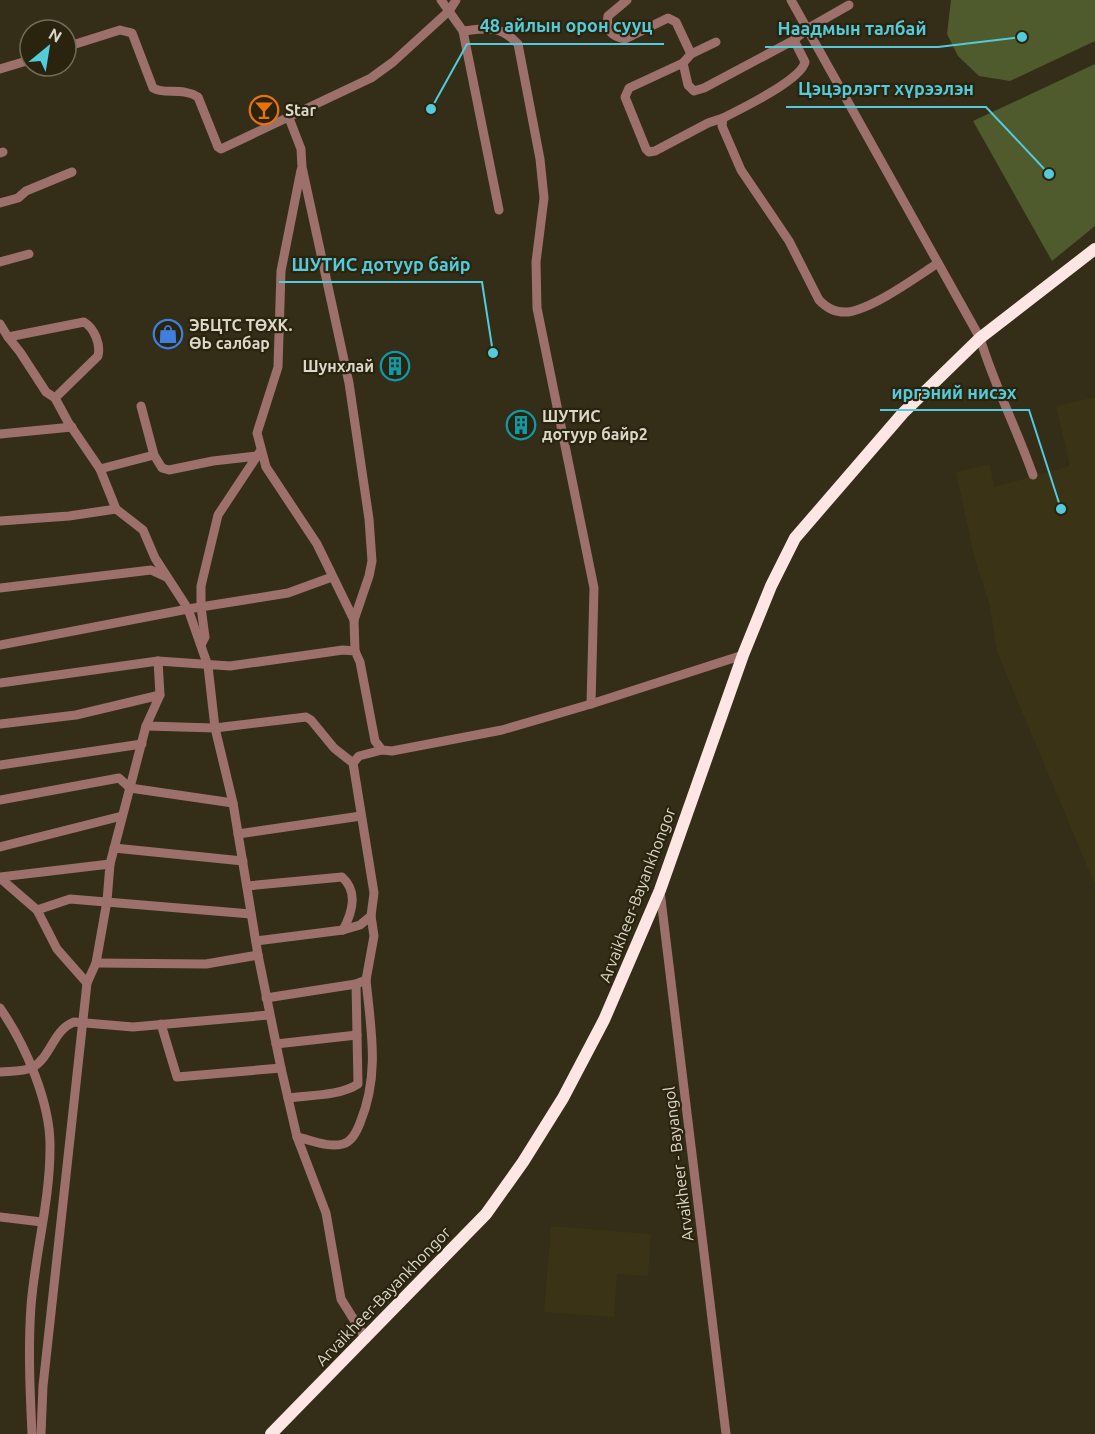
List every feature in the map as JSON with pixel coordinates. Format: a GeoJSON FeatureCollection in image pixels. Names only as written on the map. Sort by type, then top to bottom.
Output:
{"type":"FeatureCollection","features":[{"type":"Feature","properties":{"kind":"highway","name":"Arvaikheer-Bayankhongor"},"geometry":{"type":"LineString","coordinates":[[271,1434],[486,1214],[523,1162],[563,1098],[604,1020],[660,890],[743,655],[771,586],[795,538],[903,413],[980,338],[1095,249]]}},
{"type":"Feature","properties":{"kind":"street"},"geometry":{"type":"LineString","coordinates":[[441,0],[463,31],[499,210]]}},
{"type":"Feature","properties":{"kind":"street"},"geometry":{"type":"LineString","coordinates":[[78,43],[120,30],[132,33],[153,88],[158,91],[180,90],[198,97],[220,149],[370,78],[393,62],[449,11],[456,0]]}},
{"type":"Feature","properties":{"kind":"street"},"geometry":{"type":"LineString","coordinates":[[627,0],[608,15],[607,25],[610,32],[625,39],[668,18],[676,22],[691,54]]}},
{"type":"Feature","properties":{"kind":"street"},"geometry":{"type":"LineString","coordinates":[[791,0],[980,338],[988,364],[1024,448],[1033,475]]}},
{"type":"Feature","properties":{"kind":"street"},"geometry":{"type":"LineString","coordinates":[[683,63],[688,85],[696,91],[794,40],[807,29],[849,4]]}},
{"type":"Feature","properties":{"kind":"street"},"geometry":{"type":"LineString","coordinates":[[463,31],[488,28],[500,30],[518,44],[540,159],[544,198],[536,262],[537,308],[594,588],[591,704]]}},
{"type":"Feature","properties":{"kind":"street"},"geometry":{"type":"LineString","coordinates":[[716,42],[691,54],[683,63],[629,88],[626,92],[649,152],[723,118],[770,93],[802,71],[805,62],[794,40]]}},
{"type":"Feature","properties":{"kind":"street"},"geometry":{"type":"LineString","coordinates":[[0,69],[18,64]]}},
{"type":"Feature","properties":{"kind":"street"},"geometry":{"type":"LineString","coordinates":[[289,118],[301,149],[302,166],[349,383],[369,519],[372,561],[354,620],[355,651],[360,662],[375,741],[382,750]]}},
{"type":"Feature","properties":{"kind":"street"},"geometry":{"type":"LineString","coordinates":[[723,118],[723,130],[741,170],[789,241],[819,300],[826,307],[846,312],[855,309],[898,288],[938,263]]}},
{"type":"Feature","properties":{"kind":"street"},"geometry":{"type":"LineString","coordinates":[[302,166],[280,271],[278,367],[260,418],[257,433],[259,453],[317,544],[354,620]]}},
{"type":"Feature","properties":{"kind":"street"},"geometry":{"type":"LineString","coordinates":[[0,203],[18,198],[26,191],[72,171]]}},
{"type":"Feature","properties":{"kind":"street"},"geometry":{"type":"LineString","coordinates":[[0,262],[29,254]]}},
{"type":"Feature","properties":{"kind":"street"},"geometry":{"type":"LineString","coordinates":[[8,337],[84,322],[93,329],[100,351],[98,356],[56,398]]}},
{"type":"Feature","properties":{"kind":"street"},"geometry":{"type":"LineString","coordinates":[[0,324],[46,392],[56,398],[100,470],[116,508],[143,530],[155,558],[188,609],[201,645],[208,666],[216,728],[243,861],[269,1015],[297,1137],[326,1213],[341,1299],[366,1339]]}},
{"type":"Feature","properties":{"kind":"street"},"geometry":{"type":"LineString","coordinates":[[141,406],[154,454],[162,468],[170,470],[259,453]]}},
{"type":"Feature","properties":{"kind":"street"},"geometry":{"type":"LineString","coordinates":[[0,434],[72,427]]}},
{"type":"Feature","properties":{"kind":"street"},"geometry":{"type":"LineString","coordinates":[[201,645],[205,637],[201,586],[218,515],[259,453]]}},
{"type":"Feature","properties":{"kind":"street"},"geometry":{"type":"LineString","coordinates":[[100,470],[154,454]]}},
{"type":"Feature","properties":{"kind":"street"},"geometry":{"type":"LineString","coordinates":[[0,521],[69,516],[116,508]]}},
{"type":"Feature","properties":{"kind":"street"},"geometry":{"type":"LineString","coordinates":[[0,588],[151,570],[167,577]]}},
{"type":"Feature","properties":{"kind":"street"},"geometry":{"type":"LineString","coordinates":[[0,645],[288,592],[332,577]]}},
{"type":"Feature","properties":{"kind":"street"},"geometry":{"type":"LineString","coordinates":[[0,682],[158,661],[230,666],[343,650],[355,651]]}},
{"type":"Feature","properties":{"kind":"street"},"geometry":{"type":"LineString","coordinates":[[353,763],[359,756],[382,750],[392,751],[502,730],[743,655]]}},
{"type":"Feature","properties":{"kind":"street"},"geometry":{"type":"LineString","coordinates":[[41,1434],[43,1386],[81,1021],[87,983],[96,963],[107,902],[110,864],[146,726],[160,695],[158,661]]}},
{"type":"Feature","properties":{"kind":"street"},"geometry":{"type":"LineString","coordinates":[[0,724],[76,715],[160,695]]}},
{"type":"Feature","properties":{"kind":"street"},"geometry":{"type":"LineString","coordinates":[[146,726],[216,728],[306,717],[312,720],[334,748],[353,763],[374,893],[371,916],[374,936],[366,981],[374,1071],[364,1114],[350,1140],[344,1144],[321,1143],[297,1137]]}},
{"type":"Feature","properties":{"kind":"street"},"geometry":{"type":"LineString","coordinates":[[0,765],[142,744]]}},
{"type":"Feature","properties":{"kind":"street"},"geometry":{"type":"LineString","coordinates":[[0,800],[119,778],[130,788],[232,803]]}},
{"type":"Feature","properties":{"kind":"street"},"geometry":{"type":"LineString","coordinates":[[0,847],[123,816]]}},
{"type":"Feature","properties":{"kind":"street"},"geometry":{"type":"LineString","coordinates":[[238,834],[361,816]]}},
{"type":"Feature","properties":{"kind":"street"},"geometry":{"type":"LineString","coordinates":[[114,848],[243,861]]}},
{"type":"Feature","properties":{"kind":"street"},"geometry":{"type":"LineString","coordinates":[[0,877],[110,864]]}},
{"type":"Feature","properties":{"kind":"street"},"geometry":{"type":"LineString","coordinates":[[0,877],[38,910],[57,949],[87,983]]}},
{"type":"Feature","properties":{"kind":"street"},"geometry":{"type":"LineString","coordinates":[[247,886],[342,877],[348,884],[353,902],[351,915],[343,930]]}},
{"type":"Feature","properties":{"kind":"street","name":"Arvaikheer - Bayangol"},"geometry":{"type":"LineString","coordinates":[[660,890],[726,1434]]}},
{"type":"Feature","properties":{"kind":"street"},"geometry":{"type":"LineString","coordinates":[[38,910],[70,899],[251,914]]}},
{"type":"Feature","properties":{"kind":"street"},"geometry":{"type":"LineString","coordinates":[[256,941],[343,930],[360,926],[371,916]]}},
{"type":"Feature","properties":{"kind":"street"},"geometry":{"type":"LineString","coordinates":[[96,963],[206,964],[258,955]]}},
{"type":"Feature","properties":{"kind":"street"},"geometry":{"type":"LineString","coordinates":[[266,998],[366,981]]}},
{"type":"Feature","properties":{"kind":"street"},"geometry":{"type":"LineString","coordinates":[[288,1098],[341,1091],[358,1084],[356,984]]}},
{"type":"Feature","properties":{"kind":"street"},"geometry":{"type":"LineString","coordinates":[[1,1012],[32,1068],[47,1115],[50,1148],[31,1307],[29,1361],[32,1434]]}},
{"type":"Feature","properties":{"kind":"street"},"geometry":{"type":"LineString","coordinates":[[0,1072],[32,1068],[43,1058],[65,1027],[74,1022],[133,1027],[178,1025],[269,1015]]}},
{"type":"Feature","properties":{"kind":"street"},"geometry":{"type":"LineString","coordinates":[[161,1024],[177,1077],[281,1068]]}},
{"type":"Feature","properties":{"kind":"street"},"geometry":{"type":"LineString","coordinates":[[276,1044],[357,1035]]}},
{"type":"Feature","properties":{"kind":"street"},"geometry":{"type":"LineString","coordinates":[[0,1216],[42,1222]]}},
{"type":"Feature","properties":{"kind":"shaded area"},"geometry":{"type":"Polygon","coordinates":[[[1095,397],[1095,885],[997,652],[990,607],[974,556],[956,472],[990,464],[994,487],[1070,466],[1056,406],[1095,397]]]}},
{"type":"Feature","properties":{"kind":"shaded area"},"geometry":{"type":"Polygon","coordinates":[[[551,1226],[651,1234],[648,1276],[617,1274],[614,1317],[544,1312],[551,1226]]]}},
{"type":"Feature","properties":{"kind":"green space"},"geometry":{"type":"Polygon","coordinates":[[[951,0],[1095,0],[1095,41],[1010,81],[979,76],[958,56],[947,34],[951,0]]]}},
{"type":"Feature","properties":{"kind":"green space"},"geometry":{"type":"Polygon","coordinates":[[[1095,64],[1095,226],[1052,261],[973,121],[1095,64]]]}},
{"type":"Feature","properties":{"kind":"place","name":"Наадмын талбай"},"geometry":{"type":"Point","coordinates":[1022,37]}},
{"type":"Feature","properties":{"kind":"place","name":"48 айлын орон сууц"},"geometry":{"type":"Point","coordinates":[431,109]}},
{"type":"Feature","properties":{"kind":"place","name":"Star"},"geometry":{"type":"Point","coordinates":[264,110]}},
{"type":"Feature","properties":{"kind":"place","name":"Цэцэрлэгт хүрээлэн"},"geometry":{"type":"Point","coordinates":[1049,174]}},
{"type":"Feature","properties":{"kind":"place","name":"ЭБЦТС ТӨХК. ӨЬ салбар"},"geometry":{"type":"Point","coordinates":[168,334]}},
{"type":"Feature","properties":{"kind":"place","name":"ШУТИС дотуур байр"},"geometry":{"type":"Point","coordinates":[493,353]}},
{"type":"Feature","properties":{"kind":"place","name":"Шунхлай"},"geometry":{"type":"Point","coordinates":[395,366]}},
{"type":"Feature","properties":{"kind":"place","name":"ШУТИС дотуур байр2"},"geometry":{"type":"Point","coordinates":[521,425]}},
{"type":"Feature","properties":{"kind":"place","name":"иргэний нисэх"},"geometry":{"type":"Point","coordinates":[1061,509]}}]}
